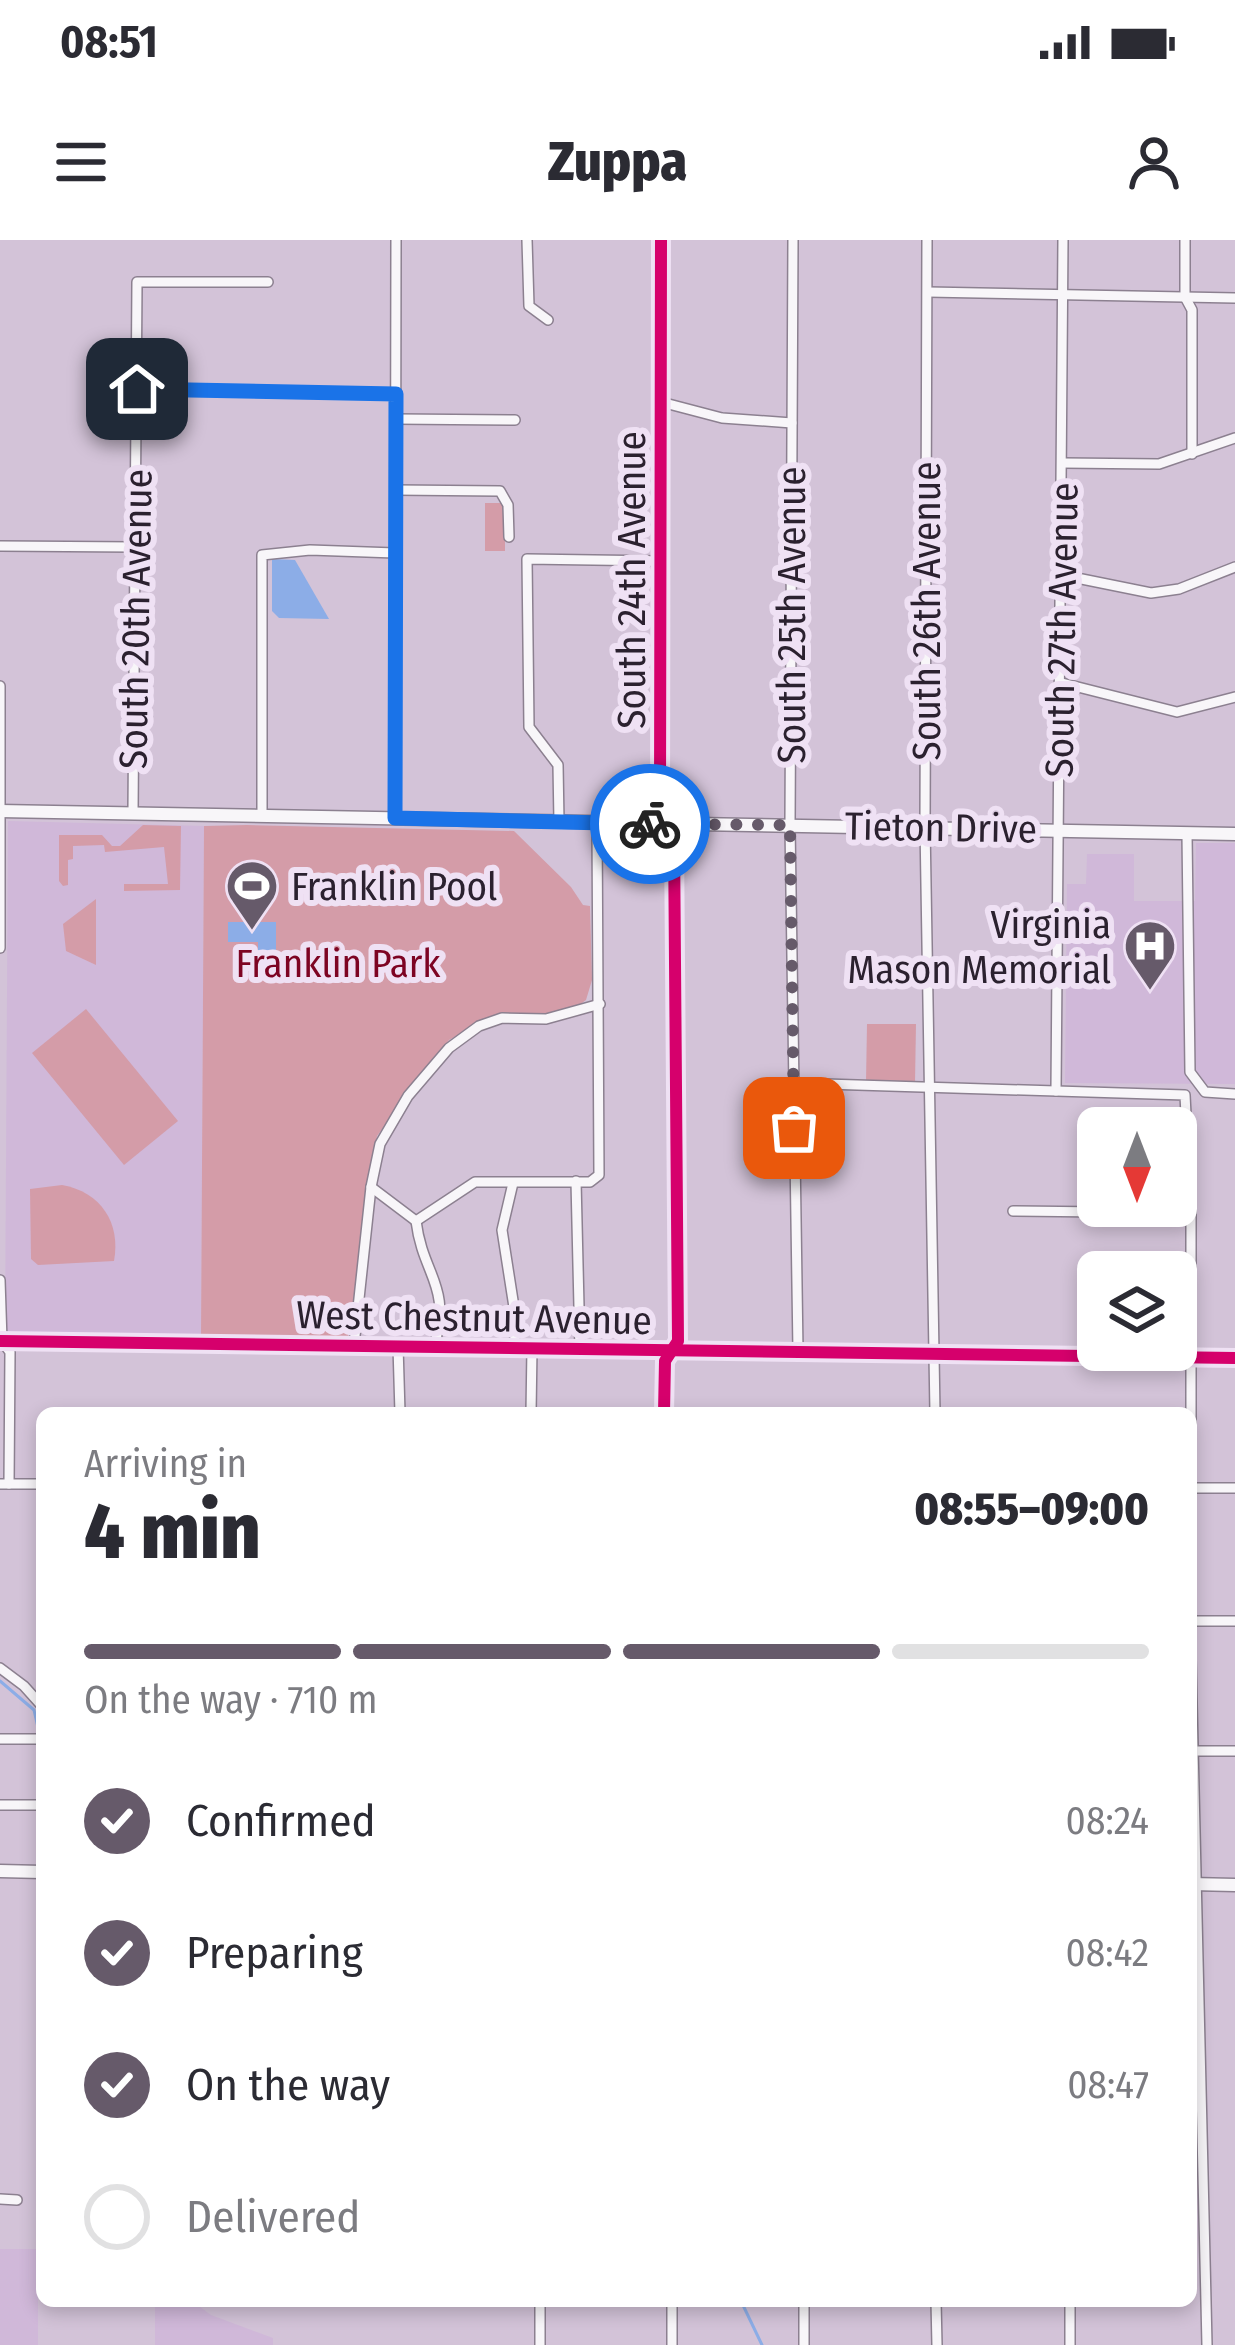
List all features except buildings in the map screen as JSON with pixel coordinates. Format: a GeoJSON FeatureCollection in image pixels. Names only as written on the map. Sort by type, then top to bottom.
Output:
{"type":"FeatureCollection","features":[{"type":"Feature","properties":{"kind":"main road","name":"Tieton Drive"},"geometry":{"type":"LineString","coordinates":[[1,811],[1235,834]]}},
{"type":"Feature","properties":{"kind":"main road"},"geometry":{"type":"LineString","coordinates":[[0,1871],[36,1872]]}},
{"type":"Feature","properties":{"kind":"main road"},"geometry":{"type":"LineString","coordinates":[[1197,1884],[1235,1885]]}},
{"type":"Feature","properties":{"kind":"street"},"geometry":{"type":"LineString","coordinates":[[395,818],[396,240]]}},
{"type":"Feature","properties":{"kind":"street"},"geometry":{"type":"LineString","coordinates":[[527,240],[529,306],[548,320]]}},
{"type":"Feature","properties":{"kind":"street","name":"South 24th Avenue"},"geometry":{"type":"LineString","coordinates":[[661,240],[662,824],[674,835],[679,1341],[664,1360],[664,1407]]}},
{"type":"Feature","properties":{"kind":"street","name":"South 25th Avenue"},"geometry":{"type":"LineString","coordinates":[[793,240],[790,825],[798,1351]]}},
{"type":"Feature","properties":{"kind":"street","name":"South 26th Avenue"},"geometry":{"type":"LineString","coordinates":[[927,240],[925,826],[934,1407]]}},
{"type":"Feature","properties":{"kind":"street","name":"South 27th Avenue"},"geometry":{"type":"LineString","coordinates":[[1056,1091],[1063,240]]}},
{"type":"Feature","properties":{"kind":"street"},"geometry":{"type":"LineString","coordinates":[[1185,240],[1185,297],[1192,310],[1192,454]]}},
{"type":"Feature","properties":{"kind":"street","name":"South 20th Avenue"},"geometry":{"type":"LineString","coordinates":[[133,813],[137,282],[268,282]]}},
{"type":"Feature","properties":{"kind":"street"},"geometry":{"type":"LineString","coordinates":[[928,292],[1235,298]]}},
{"type":"Feature","properties":{"kind":"street"},"geometry":{"type":"LineString","coordinates":[[137,389],[396,394]]}},
{"type":"Feature","properties":{"kind":"street"},"geometry":{"type":"LineString","coordinates":[[661,402],[722,418],[792,423]]}},
{"type":"Feature","properties":{"kind":"street"},"geometry":{"type":"LineString","coordinates":[[396,419],[515,420]]}},
{"type":"Feature","properties":{"kind":"street"},"geometry":{"type":"LineString","coordinates":[[1063,463],[1149,465],[1235,438]]}},
{"type":"Feature","properties":{"kind":"street"},"geometry":{"type":"LineString","coordinates":[[394,490],[500,491],[508,505],[509,537]]}},
{"type":"Feature","properties":{"kind":"street"},"geometry":{"type":"LineString","coordinates":[[0,546],[134,547]]}},
{"type":"Feature","properties":{"kind":"street"},"geometry":{"type":"LineString","coordinates":[[262,816],[262,555],[310,550],[394,553]]}},
{"type":"Feature","properties":{"kind":"street"},"geometry":{"type":"LineString","coordinates":[[559,822],[557,765],[530,727],[527,559],[660,561]]}},
{"type":"Feature","properties":{"kind":"street"},"geometry":{"type":"LineString","coordinates":[[1062,575],[1151,593],[1178,589],[1235,567]]}},
{"type":"Feature","properties":{"kind":"street"},"geometry":{"type":"LineString","coordinates":[[1062,682],[1178,712],[1235,697]]}},
{"type":"Feature","properties":{"kind":"street"},"geometry":{"type":"LineString","coordinates":[[0,686],[0,948]]}},
{"type":"Feature","properties":{"kind":"street"},"geometry":{"type":"LineString","coordinates":[[416,1221],[475,1182],[595,1180],[598,1175],[597,823]]}},
{"type":"Feature","properties":{"kind":"street"},"geometry":{"type":"LineString","coordinates":[[1187,834],[1190,1072],[1204,1092],[1235,1094]]}},
{"type":"Feature","properties":{"kind":"street"},"geometry":{"type":"LineString","coordinates":[[354,1346],[380,1144],[408,1096],[449,1048],[479,1025],[502,1018],[546,1019],[600,1004]]}},
{"type":"Feature","properties":{"kind":"street"},"geometry":{"type":"LineString","coordinates":[[794,1083],[1185,1095],[1186,1107]]}},
{"type":"Feature","properties":{"kind":"street"},"geometry":{"type":"LineString","coordinates":[[577,1181],[580,1349]]}},
{"type":"Feature","properties":{"kind":"street"},"geometry":{"type":"LineString","coordinates":[[513,1183],[502,1230],[515,1348]]}},
{"type":"Feature","properties":{"kind":"street"},"geometry":{"type":"LineString","coordinates":[[371,1187],[416,1221],[419,1243],[442,1300],[434,1347]]}},
{"type":"Feature","properties":{"kind":"street"},"geometry":{"type":"LineString","coordinates":[[1013,1211],[1077,1212]]}},
{"type":"Feature","properties":{"kind":"street"},"geometry":{"type":"LineString","coordinates":[[0,1280],[1,1341],[10,1352],[4,1484],[36,1484]]}},
{"type":"Feature","properties":{"kind":"street","name":"West Chestnut Avenue"},"geometry":{"type":"LineString","coordinates":[[1,1341],[1077,1355]]}},
{"type":"Feature","properties":{"kind":"street"},"geometry":{"type":"LineString","coordinates":[[398,1346],[400,1407]]}},
{"type":"Feature","properties":{"kind":"street"},"geometry":{"type":"LineString","coordinates":[[531,1407],[532,1348]]}},
{"type":"Feature","properties":{"kind":"street","name":"West Chestnut Avenue"},"geometry":{"type":"LineString","coordinates":[[1197,1358],[1235,1358]]}},
{"type":"Feature","properties":{"kind":"street"},"geometry":{"type":"LineString","coordinates":[[1192,1371],[1192,1407]]}},
{"type":"Feature","properties":{"kind":"street"},"geometry":{"type":"LineString","coordinates":[[1197,1488],[1235,1489]]}},
{"type":"Feature","properties":{"kind":"street"},"geometry":{"type":"LineString","coordinates":[[1197,1621],[1235,1622]]}},
{"type":"Feature","properties":{"kind":"street"},"geometry":{"type":"LineString","coordinates":[[0,1668],[36,1699]]}},
{"type":"Feature","properties":{"kind":"street"},"geometry":{"type":"LineString","coordinates":[[0,1739],[36,1739]]}},
{"type":"Feature","properties":{"kind":"street"},"geometry":{"type":"LineString","coordinates":[[1197,1751],[1235,1751]]}},
{"type":"Feature","properties":{"kind":"street"},"geometry":{"type":"LineString","coordinates":[[0,1805],[36,1805]]}},
{"type":"Feature","properties":{"kind":"street"},"geometry":{"type":"LineString","coordinates":[[1197,1990],[1207,2345]]}},
{"type":"Feature","properties":{"kind":"street"},"geometry":{"type":"LineString","coordinates":[[0,2199],[17,2200]]}},
{"type":"Feature","properties":{"kind":"street"},"geometry":{"type":"LineString","coordinates":[[540,2307],[540,2345]]}},
{"type":"Feature","properties":{"kind":"street"},"geometry":{"type":"LineString","coordinates":[[671,2307],[672,2345]]}},
{"type":"Feature","properties":{"kind":"street"},"geometry":{"type":"LineString","coordinates":[[804,2307],[804,2345]]}},
{"type":"Feature","properties":{"kind":"street"},"geometry":{"type":"LineString","coordinates":[[936,2307],[937,2345]]}},
{"type":"Feature","properties":{"kind":"street"},"geometry":{"type":"LineString","coordinates":[[1070,2307],[1070,2345]]}},
{"type":"Feature","properties":{"kind":"shaded area"},"geometry":{"type":"Polygon","coordinates":[[[8,821],[204,826],[201,1336],[5,1335],[8,821]]]}},
{"type":"Feature","properties":{"kind":"shaded area","name":"Virginia Mason Memorial"},"geometry":{"type":"Polygon","coordinates":[[[1196,843],[1235,843],[1235,1084],[1065,1083],[1067,884],[1086,884],[1087,854],[1134,854],[1134,901],[1195,901],[1196,843]]]}},
{"type":"Feature","properties":{"kind":"shaded area"},"geometry":{"type":"Polygon","coordinates":[[[0,2249],[36,2249],[38,2345],[0,2345],[0,2249]]]}},
{"type":"Feature","properties":{"kind":"shaded area"},"geometry":{"type":"Polygon","coordinates":[[[155,2307],[200,2307],[273,2338],[273,2345],[155,2345],[155,2307]]]}},
{"type":"Feature","properties":{"kind":"green space"},"geometry":{"type":"Polygon","coordinates":[[[485,503],[505,503],[505,551],[485,551],[485,503]]]}},
{"type":"Feature","properties":{"kind":"green space"},"geometry":{"type":"Polygon","coordinates":[[[143,825],[181,826],[180,890],[124,891],[124,884],[168,884],[164,847],[105,852],[104,845],[73,846],[68,885],[59,881],[59,835],[102,835],[112,846],[120,846],[143,825]]]}},
{"type":"Feature","properties":{"kind":"green space","name":"Franklin Park"},"geometry":{"type":"Polygon","coordinates":[[[204,826],[514,831],[583,905],[590,906],[592,980],[586,1000],[552,1014],[496,1015],[449,1040],[377,1136],[348,1338],[201,1336],[204,826]]]}},
{"type":"Feature","properties":{"kind":"green space"},"geometry":{"type":"Polygon","coordinates":[[[96,899],[96,965],[66,951],[63,924],[96,899]]]}},
{"type":"Feature","properties":{"kind":"green space"},"geometry":{"type":"Polygon","coordinates":[[[86,1009],[178,1121],[124,1165],[32,1053],[86,1009]]]}},
{"type":"Feature","properties":{"kind":"green space"},"geometry":{"type":"Polygon","coordinates":[[[867,1024],[916,1024],[915,1083],[866,1082],[867,1024]]]}},
{"type":"Feature","properties":{"kind":"green space"},"geometry":{"type":"Polygon","coordinates":[[[62,1185],[88,1194],[105,1211],[114,1234],[114,1261],[38,1265],[31,1259],[30,1189],[62,1185]]]}},
{"type":"Feature","properties":{"kind":"water"},"geometry":{"type":"Polygon","coordinates":[[[272,559],[295,560],[329,619],[279,618],[272,611],[272,559]]]}},
{"type":"Feature","properties":{"kind":"water","name":"Franklin Pool"},"geometry":{"type":"Polygon","coordinates":[[[228,922],[276,922],[276,959],[258,959],[258,942],[228,942],[228,922]]]}},
{"type":"Feature","properties":{"kind":"waterway"},"geometry":{"type":"LineString","coordinates":[[0,1681],[34,1710],[36,1719]]}},
{"type":"Feature","properties":{"kind":"waterway"},"geometry":{"type":"LineString","coordinates":[[744,2307],[762,2345]]}},
{"type":"Feature","properties":{"kind":"cycle path"},"geometry":{"type":"LineString","coordinates":[[661,240],[660,804],[662,824],[674,835],[678,1341],[665,1361],[664,1407]]}},
{"type":"Feature","properties":{"kind":"cycle path"},"geometry":{"type":"LineString","coordinates":[[0,1341],[1235,1358]]}},
{"type":"Feature","properties":{"kind":"way so far"},"geometry":{"type":"LineString","coordinates":[[650,824],[790,825],[794,1128]]}},
{"type":"Feature","properties":{"kind":"place","name":"Franklin Pool"},"geometry":{"type":"Point","coordinates":[252,932]}},
{"type":"Feature","properties":{"kind":"place","name":"Virginia Mason Memorial"},"geometry":{"type":"Point","coordinates":[1150,992]}},
{"type":"Feature","properties":{"kind":"route"},"geometry":{"type":"LineString","coordinates":[[137,389],[396,394],[395,818],[650,824]]}}]}
